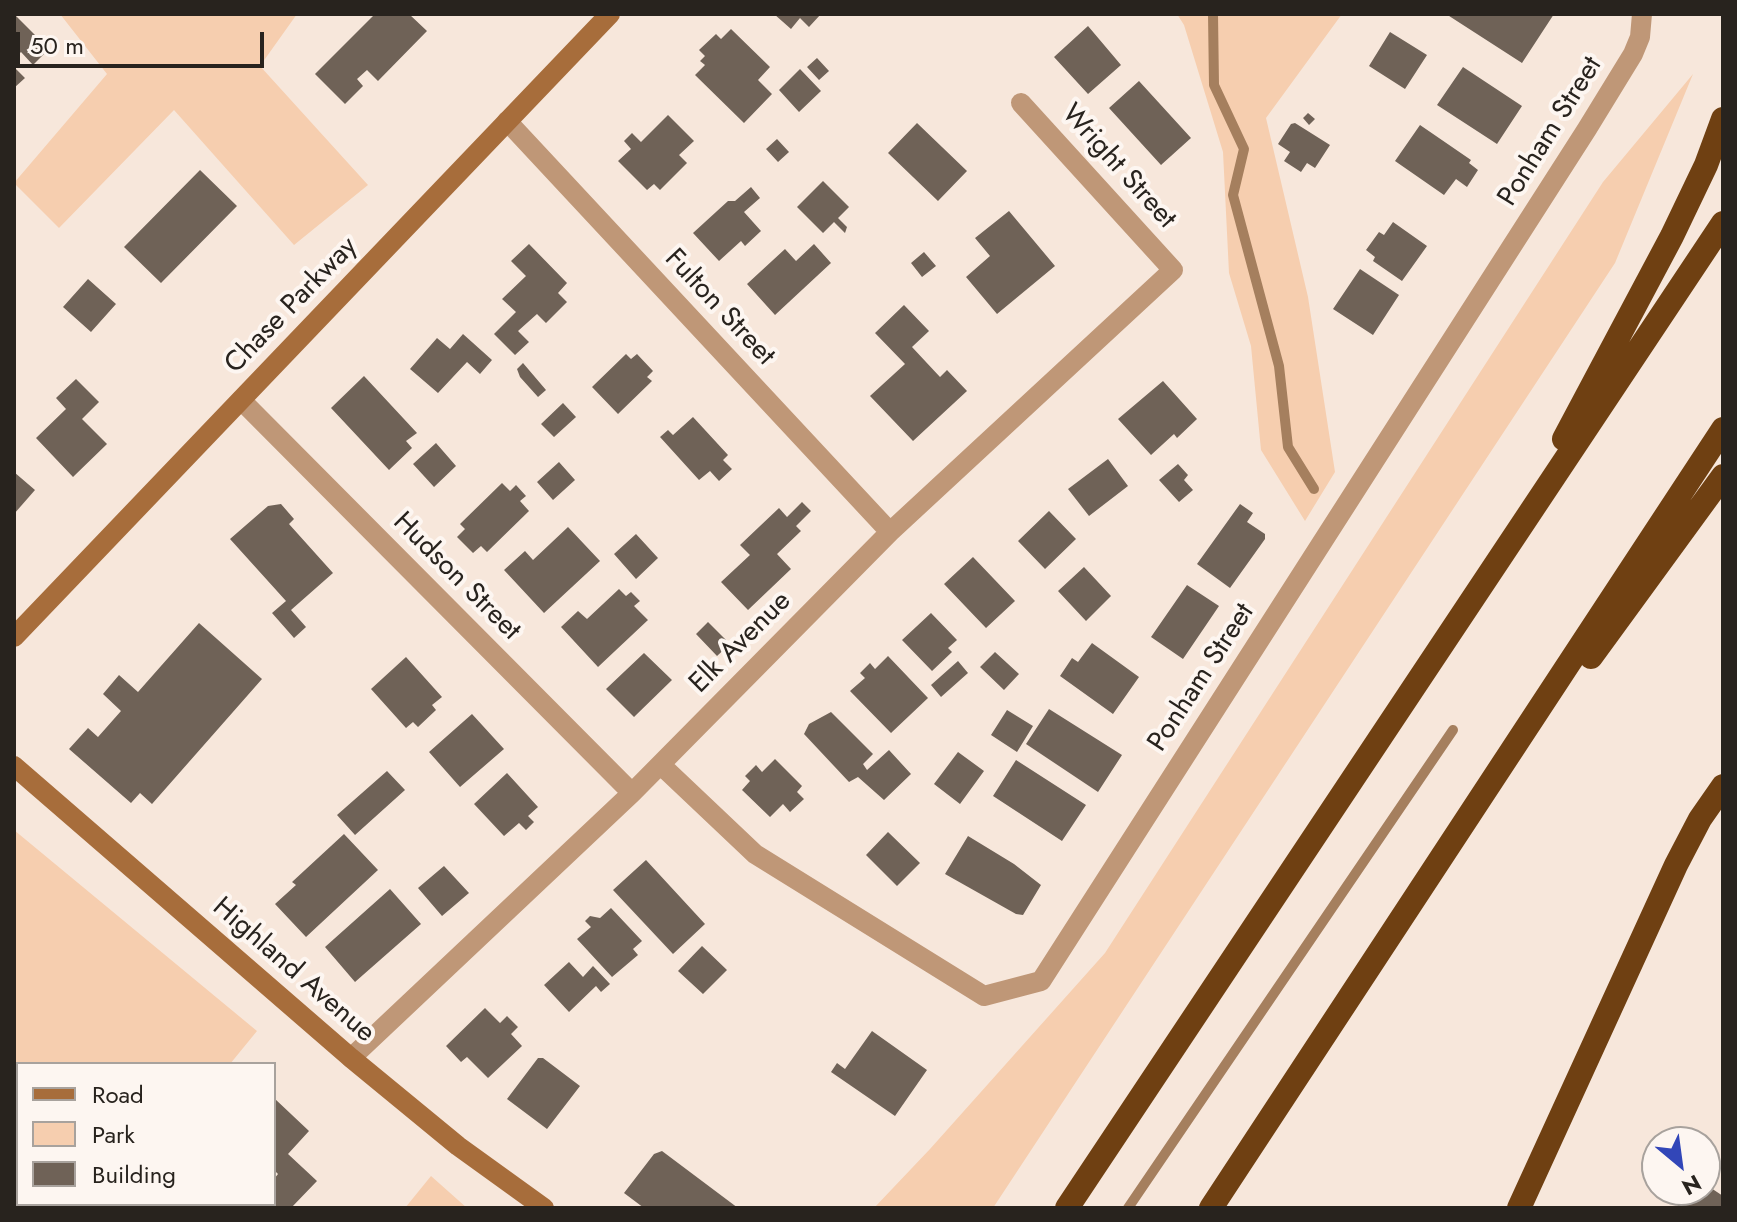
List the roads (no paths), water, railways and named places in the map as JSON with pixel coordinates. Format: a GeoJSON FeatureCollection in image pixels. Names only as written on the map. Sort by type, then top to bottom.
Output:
{"type":"FeatureCollection","features":[{"type":"Feature","properties":{"kind":"highway"},"geometry":{"type":"LineString","coordinates":[[1497,565],[1672,236],[1706,165],[1723,119]]}},
{"type":"Feature","properties":{"kind":"highway"},"geometry":{"type":"LineString","coordinates":[[1067,1208],[1723,223]]}},
{"type":"Feature","properties":{"kind":"highway"},"geometry":{"type":"LineString","coordinates":[[1211,1208],[1723,429]]}},
{"type":"Feature","properties":{"kind":"highway"},"geometry":{"type":"LineString","coordinates":[[1401,918],[1723,476]]}},
{"type":"Feature","properties":{"kind":"highway"},"geometry":{"type":"LineString","coordinates":[[1519,1208],[1676,865],[1700,819],[1723,786]]}},
{"type":"Feature","properties":{"kind":"main road","name":"Chase Parkway"},"geometry":{"type":"LineString","coordinates":[[14,637],[610,14]]}},
{"type":"Feature","properties":{"kind":"main road","name":"Highland Avenue"},"geometry":{"type":"LineString","coordinates":[[14,766],[351,1058],[458,1146],[544,1208]]}},
{"type":"Feature","properties":{"kind":"street","name":"Ponham Street"},"geometry":{"type":"LineString","coordinates":[[661,765],[755,854],[984,996],[1041,981],[1587,129],[1633,54],[1640,37],[1642,14]]}},
{"type":"Feature","properties":{"kind":"street","name":"Wright Street"},"geometry":{"type":"LineString","coordinates":[[1021,103],[1173,270]]}},
{"type":"Feature","properties":{"kind":"street","name":"Fulton Street"},"geometry":{"type":"LineString","coordinates":[[507,121],[890,532]]}},
{"type":"Feature","properties":{"kind":"street","name":"Elk Avenue"},"geometry":{"type":"LineString","coordinates":[[351,1058],[661,765],[890,532],[1173,270]]}},
{"type":"Feature","properties":{"kind":"street","name":"Hudson Street"},"geometry":{"type":"LineString","coordinates":[[241,400],[632,793]]}},
{"type":"Feature","properties":{"kind":"waterway"},"geometry":{"type":"LineString","coordinates":[[1213,14],[1214,85],[1244,149],[1233,195],[1279,366],[1288,447],[1314,489]]}},
{"type":"Feature","properties":{"kind":"waterway"},"geometry":{"type":"LineString","coordinates":[[1128,1208],[1453,730]]}}]}
